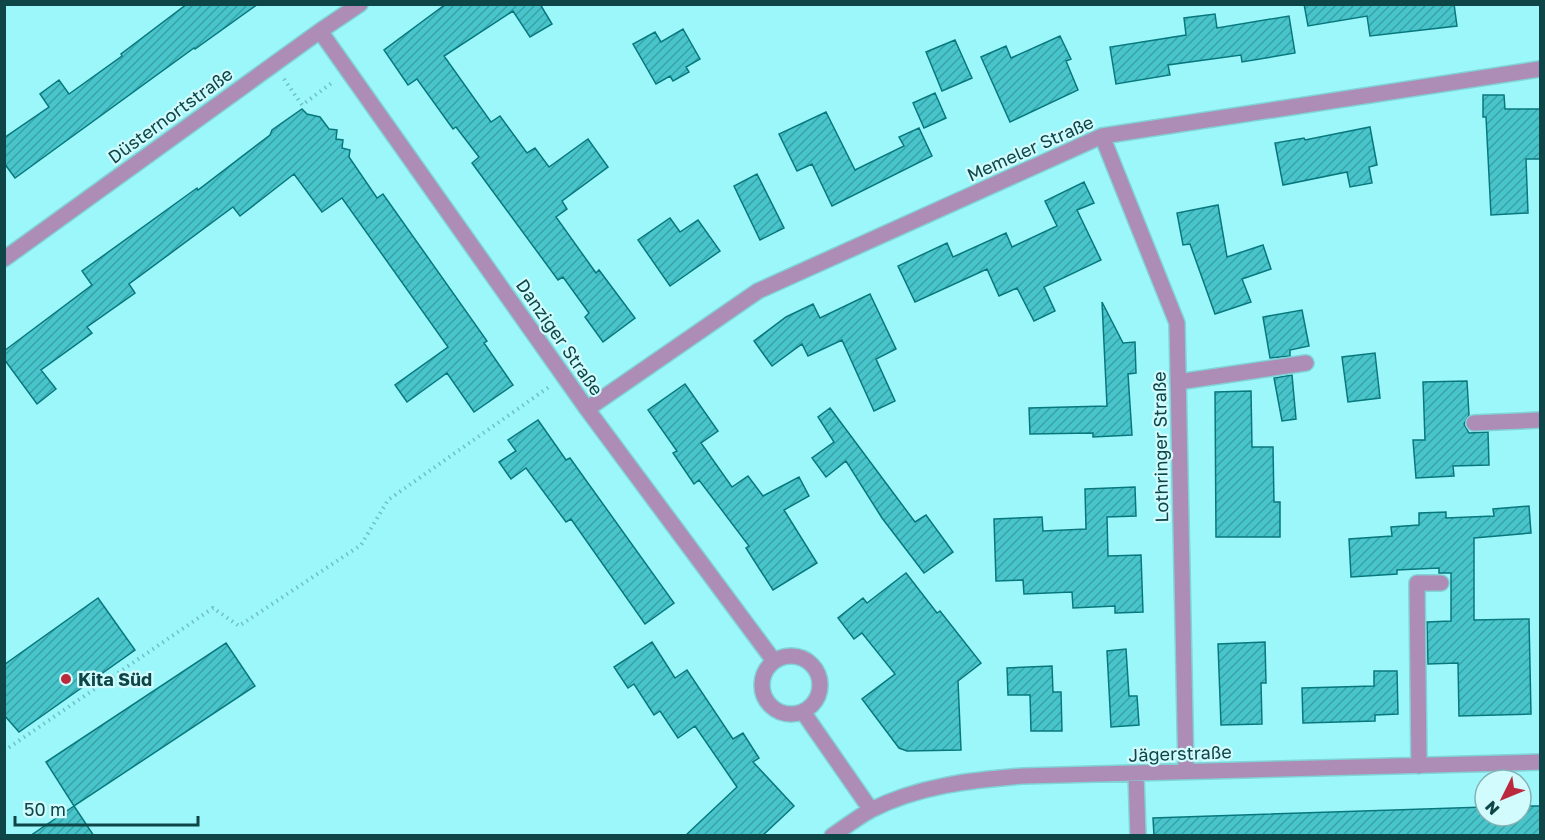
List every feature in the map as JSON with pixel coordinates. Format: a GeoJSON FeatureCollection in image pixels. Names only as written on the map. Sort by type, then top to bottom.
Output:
{"type":"FeatureCollection","features":[{"type":"Feature","properties":{"kind":"street","name":"Düsternortstraße"},"geometry":{"type":"LineString","coordinates":[[4,259],[360,4]]}},
{"type":"Feature","properties":{"kind":"street","name":"Danziger Straße"},"geometry":{"type":"LineString","coordinates":[[320,31],[587,409],[774,661]]}},
{"type":"Feature","properties":{"kind":"street","name":"Memeler Straße"},"geometry":{"type":"LineString","coordinates":[[587,409],[758,291],[1102,136],[1540,69]]}},
{"type":"Feature","properties":{"kind":"street","name":"Lothringer Straße"},"geometry":{"type":"LineString","coordinates":[[1102,136],[1177,323],[1186,772]]}},
{"type":"Feature","properties":{"kind":"street"},"geometry":{"type":"LineString","coordinates":[[1179,382],[1306,363]]}},
{"type":"Feature","properties":{"kind":"street"},"geometry":{"type":"LineString","coordinates":[[1474,423],[1540,420]]}},
{"type":"Feature","properties":{"kind":"street"},"geometry":{"type":"LineString","coordinates":[[1419,765],[1418,583],[1442,583]]}},
{"type":"Feature","properties":{"kind":"street"},"geometry":{"type":"LineString","coordinates":[[787,656],[802,658],[815,668],[821,685],[814,704],[804,712],[787,714],[776,710],[764,696],[763,676],[774,661],[787,656]]}},
{"type":"Feature","properties":{"kind":"street"},"geometry":{"type":"LineString","coordinates":[[804,712],[870,810]]}},
{"type":"Feature","properties":{"kind":"street","name":"Jägerstraße"},"geometry":{"type":"LineString","coordinates":[[832,836],[870,810],[910,793],[972,780],[1023,776],[1540,762]]}},
{"type":"Feature","properties":{"kind":"street"},"geometry":{"type":"LineString","coordinates":[[1136,774],[1138,836]]}},
{"type":"Feature","properties":{"kind":"path"},"geometry":{"type":"LineString","coordinates":[[274,64],[302,105],[348,71]]}},
{"type":"Feature","properties":{"kind":"path"},"geometry":{"type":"LineString","coordinates":[[4,751],[213,608],[239,626],[342,558],[361,545],[388,500],[564,376]]}},
{"type":"Feature","properties":{"kind":"building"},"geometry":{"type":"Polygon","coordinates":[[[187,4],[258,4],[15,178],[4,163],[4,138],[49,107],[40,94],[59,80],[69,94],[122,56],[121,54],[187,4]]]}},
{"type":"Feature","properties":{"kind":"building"},"geometry":{"type":"Polygon","coordinates":[[[446,4],[540,4],[552,24],[530,37],[513,11],[444,56],[491,122],[500,116],[527,153],[535,148],[549,167],[588,139],[608,167],[562,201],[567,209],[556,217],[596,273],[599,270],[635,318],[603,342],[585,317],[589,313],[563,277],[558,280],[472,163],[479,157],[456,127],[453,129],[417,79],[408,85],[384,50],[446,4]]]}},
{"type":"Feature","properties":{"kind":"building"},"geometry":{"type":"Polygon","coordinates":[[[1304,4],[1454,4],[1457,26],[1370,36],[1367,16],[1308,26],[1304,4]]]}},
{"type":"Feature","properties":{"kind":"building"},"geometry":{"type":"Polygon","coordinates":[[[1215,14],[1217,28],[1289,16],[1295,53],[1242,62],[1241,55],[1168,65],[1170,75],[1116,84],[1110,47],[1186,35],[1184,18],[1215,14]]]}},
{"type":"Feature","properties":{"kind":"building"},"geometry":{"type":"Polygon","coordinates":[[[683,29],[700,59],[686,67],[689,72],[673,81],[670,76],[656,84],[633,44],[655,32],[661,42],[683,29]]]}},
{"type":"Feature","properties":{"kind":"building"},"geometry":{"type":"Polygon","coordinates":[[[1060,36],[1071,59],[1066,61],[1078,90],[1010,122],[981,57],[1006,46],[1011,58],[1060,36]]]}},
{"type":"Feature","properties":{"kind":"building"},"geometry":{"type":"Polygon","coordinates":[[[955,40],[972,78],[942,91],[926,52],[955,40]]]}},
{"type":"Feature","properties":{"kind":"building"},"geometry":{"type":"Polygon","coordinates":[[[935,93],[946,118],[924,128],[913,103],[935,93]]]}},
{"type":"Feature","properties":{"kind":"building"},"geometry":{"type":"Polygon","coordinates":[[[1483,95],[1504,95],[1505,109],[1540,109],[1540,159],[1526,159],[1528,213],[1491,215],[1483,95]]]}},
{"type":"Feature","properties":{"kind":"building"},"geometry":{"type":"Polygon","coordinates":[[[302,109],[307,114],[320,117],[329,129],[337,130],[336,139],[343,140],[342,148],[350,150],[349,157],[377,198],[383,194],[487,341],[484,343],[513,385],[474,412],[447,373],[407,402],[395,385],[448,347],[342,198],[322,212],[294,174],[240,216],[233,207],[129,284],[135,293],[87,327],[92,333],[41,370],[56,389],[37,404],[4,359],[4,351],[92,285],[82,271],[197,188],[198,190],[270,135],[272,130],[302,109]]]}},
{"type":"Feature","properties":{"kind":"building"},"geometry":{"type":"Polygon","coordinates":[[[826,112],[855,170],[904,146],[899,137],[919,128],[932,156],[832,206],[812,164],[797,171],[779,134],[826,112]]]}},
{"type":"Feature","properties":{"kind":"building"},"geometry":{"type":"Polygon","coordinates":[[[1370,127],[1377,165],[1369,167],[1372,183],[1350,187],[1347,172],[1283,185],[1275,143],[1304,138],[1305,140],[1370,127]]]}},
{"type":"Feature","properties":{"kind":"building"},"geometry":{"type":"Polygon","coordinates":[[[757,174],[784,228],[760,240],[734,186],[757,174]]]}},
{"type":"Feature","properties":{"kind":"building"},"geometry":{"type":"Polygon","coordinates":[[[1084,182],[1094,203],[1077,210],[1101,260],[1044,287],[1055,311],[1034,321],[1017,288],[999,296],[987,269],[915,302],[898,266],[947,243],[953,257],[1006,233],[1012,247],[1057,226],[1045,201],[1084,182]]]}},
{"type":"Feature","properties":{"kind":"building"},"geometry":{"type":"Polygon","coordinates":[[[1218,205],[1227,257],[1263,245],[1271,269],[1242,279],[1251,302],[1215,314],[1190,244],[1183,245],[1177,213],[1218,205]]]}},
{"type":"Feature","properties":{"kind":"building"},"geometry":{"type":"Polygon","coordinates":[[[670,218],[680,232],[698,220],[720,251],[670,286],[638,240],[670,218]]]}},
{"type":"Feature","properties":{"kind":"building"},"geometry":{"type":"Polygon","coordinates":[[[870,294],[896,349],[876,359],[895,401],[874,411],[842,340],[808,356],[802,344],[772,366],[754,341],[786,317],[813,304],[820,318],[870,294]]]}},
{"type":"Feature","properties":{"kind":"building"},"geometry":{"type":"Polygon","coordinates":[[[1102,302],[1123,343],[1135,342],[1136,373],[1128,374],[1132,435],[1093,437],[1093,433],[1030,434],[1029,408],[1107,406],[1102,302]]]}},
{"type":"Feature","properties":{"kind":"building"},"geometry":{"type":"Polygon","coordinates":[[[1302,310],[1309,346],[1290,350],[1290,356],[1270,358],[1263,317],[1302,310]]]}},
{"type":"Feature","properties":{"kind":"building"},"geometry":{"type":"Polygon","coordinates":[[[1375,353],[1380,398],[1348,402],[1342,357],[1375,353]]]}},
{"type":"Feature","properties":{"kind":"building"},"geometry":{"type":"Polygon","coordinates":[[[1292,375],[1296,419],[1282,421],[1274,378],[1292,375]]]}},
{"type":"Feature","properties":{"kind":"building"},"geometry":{"type":"Polygon","coordinates":[[[1467,381],[1469,415],[1464,424],[1469,433],[1488,432],[1489,465],[1453,466],[1454,476],[1416,478],[1413,440],[1425,440],[1423,382],[1467,381]]]}},
{"type":"Feature","properties":{"kind":"building"},"geometry":{"type":"Polygon","coordinates":[[[685,384],[718,431],[701,443],[732,487],[748,476],[763,496],[799,477],[809,496],[784,510],[817,563],[773,590],[746,548],[749,546],[699,480],[694,484],[673,453],[677,451],[648,410],[685,384]]]}},
{"type":"Feature","properties":{"kind":"building"},"geometry":{"type":"Polygon","coordinates":[[[1251,391],[1252,447],[1273,447],[1274,502],[1280,502],[1280,537],[1216,537],[1215,392],[1251,391]]]}},
{"type":"Feature","properties":{"kind":"building"},"geometry":{"type":"Polygon","coordinates":[[[830,408],[915,522],[926,515],[953,552],[924,573],[882,518],[846,461],[826,477],[812,458],[834,442],[818,417],[830,408]]]}},
{"type":"Feature","properties":{"kind":"building"},"geometry":{"type":"Polygon","coordinates":[[[538,420],[566,460],[570,458],[674,603],[645,624],[571,519],[566,522],[526,468],[511,479],[499,462],[516,451],[508,440],[538,420]]]}},
{"type":"Feature","properties":{"kind":"building"},"geometry":{"type":"Polygon","coordinates":[[[1135,487],[1136,516],[1107,517],[1108,556],[1141,555],[1143,612],[1115,613],[1115,606],[1073,608],[1072,592],[1024,594],[1023,580],[996,581],[994,519],[1042,517],[1043,531],[1086,529],[1085,489],[1135,487]]]}},
{"type":"Feature","properties":{"kind":"building"},"geometry":{"type":"Polygon","coordinates":[[[1529,506],[1531,533],[1474,538],[1474,620],[1529,619],[1531,714],[1459,716],[1458,663],[1428,664],[1427,622],[1451,621],[1451,573],[1439,573],[1439,568],[1397,570],[1397,574],[1351,577],[1349,539],[1392,536],[1391,527],[1419,525],[1419,513],[1446,512],[1446,518],[1494,516],[1493,509],[1529,506]]]}},
{"type":"Feature","properties":{"kind":"building"},"geometry":{"type":"Polygon","coordinates":[[[906,573],[981,663],[958,681],[961,750],[907,751],[899,748],[862,699],[895,674],[862,633],[854,639],[838,618],[863,598],[867,603],[906,573]]]}},
{"type":"Feature","properties":{"kind":"building"},"geometry":{"type":"Polygon","coordinates":[[[98,598],[135,650],[19,732],[4,715],[4,665],[98,598]]]}},
{"type":"Feature","properties":{"kind":"building"},"geometry":{"type":"Polygon","coordinates":[[[652,642],[675,678],[687,670],[733,739],[743,733],[759,758],[753,762],[794,806],[762,836],[685,836],[737,787],[695,726],[678,738],[660,711],[654,715],[634,684],[628,688],[614,667],[652,642]]]}},
{"type":"Feature","properties":{"kind":"building"},"geometry":{"type":"Polygon","coordinates":[[[1265,642],[1266,683],[1261,683],[1262,724],[1221,725],[1218,644],[1265,642]]]}},
{"type":"Feature","properties":{"kind":"building"},"geometry":{"type":"Polygon","coordinates":[[[226,643],[255,686],[74,806],[46,762],[226,643]]]}},
{"type":"Feature","properties":{"kind":"building"},"geometry":{"type":"Polygon","coordinates":[[[1126,649],[1129,696],[1137,696],[1139,725],[1111,727],[1107,651],[1126,649]]]}},
{"type":"Feature","properties":{"kind":"building"},"geometry":{"type":"Polygon","coordinates":[[[1052,666],[1053,692],[1061,692],[1062,731],[1031,731],[1030,695],[1008,695],[1007,668],[1052,666]]]}},
{"type":"Feature","properties":{"kind":"building"},"geometry":{"type":"Polygon","coordinates":[[[1374,671],[1397,671],[1398,714],[1375,715],[1375,721],[1303,723],[1302,688],[1374,686],[1374,671]]]}},
{"type":"Feature","properties":{"kind":"building"},"geometry":{"type":"Polygon","coordinates":[[[74,806],[94,836],[30,836],[74,806]]]}},
{"type":"Feature","properties":{"kind":"building"},"geometry":{"type":"Polygon","coordinates":[[[1533,806],[1540,806],[1540,836],[1154,836],[1153,818],[1473,807],[1473,828],[1533,828],[1533,806]]]}},
{"type":"Feature","properties":{"kind":"place","name":"Kita Süd"},"geometry":{"type":"Point","coordinates":[66,679]}}]}
